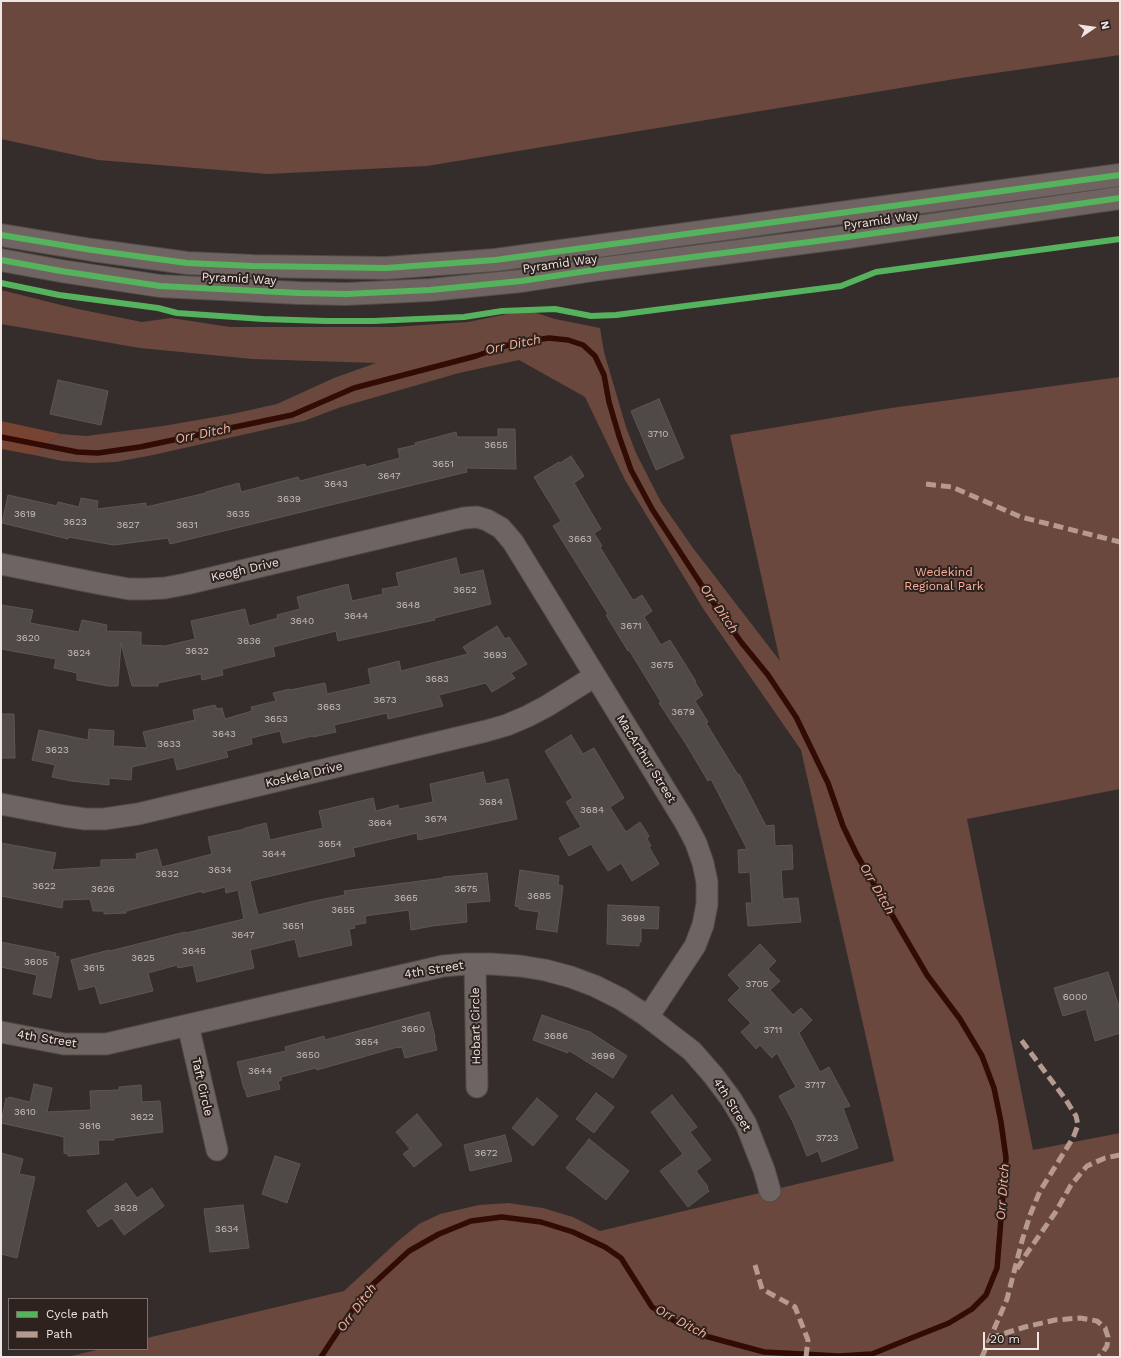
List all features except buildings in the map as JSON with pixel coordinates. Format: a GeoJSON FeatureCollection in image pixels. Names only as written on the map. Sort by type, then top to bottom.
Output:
{"type":"FeatureCollection","features":[{"type":"Feature","properties":{"kind":"main road","name":"Pyramid Way"},"geometry":{"type":"LineString","coordinates":[[1,234],[188,263],[386,268],[495,260],[1120,175]]}},
{"type":"Feature","properties":{"kind":"main road","name":"Pyramid Way"},"geometry":{"type":"LineString","coordinates":[[1,260],[60,271],[160,286],[299,294],[346,294],[407,291],[521,281],[600,269],[856,236],[1120,198]]}},
{"type":"Feature","properties":{"kind":"street","name":"Keogh Drive"},"geometry":{"type":"LineString","coordinates":[[1,564],[129,589],[165,588],[464,518],[477,517],[487,520]]}},
{"type":"Feature","properties":{"kind":"street","name":"MacArthur Street"},"geometry":{"type":"LineString","coordinates":[[487,520],[501,528],[513,542],[692,836],[703,863],[707,882],[707,904],[703,925],[695,946],[648,1017]]}},
{"type":"Feature","properties":{"kind":"street","name":"Koskela Drive"},"geometry":{"type":"LineString","coordinates":[[1,804],[85,819],[104,819],[138,814],[507,725],[547,706],[595,676]]}},
{"type":"Feature","properties":{"kind":"street","name":"4th Street"},"geometry":{"type":"LineString","coordinates":[[1,1032],[64,1044],[106,1044],[443,966],[475,964],[520,966],[545,970],[571,977],[595,986],[614,996],[648,1017],[692,1051],[731,1099],[746,1124],[764,1170],[770,1191]]}},
{"type":"Feature","properties":{"kind":"street","name":"Hobart Circle"},"geometry":{"type":"LineString","coordinates":[[475,964],[477,1087]]}},
{"type":"Feature","properties":{"kind":"street","name":"Taft Circle"},"geometry":{"type":"LineString","coordinates":[[188,1025],[216,1150]]}},
{"type":"Feature","properties":{"kind":"green space"},"geometry":{"type":"Polygon","coordinates":[[[1,1],[1120,1],[1120,55],[961,78],[427,166],[268,174],[98,160],[1,139],[1,1]]]}},
{"type":"Feature","properties":{"kind":"green space","name":"Wedekind Regional Park"},"geometry":{"type":"Polygon","coordinates":[[[1,290],[73,308],[142,322],[171,318],[230,327],[393,327],[468,322],[527,310],[555,319],[600,328],[604,352],[626,427],[636,453],[661,502],[693,548],[780,661],[730,435],[891,408],[1120,377],[1120,789],[967,819],[1033,1150],[1120,1133],[1120,1357],[67,1357],[97,1350],[148,1350],[148,1338],[344,1291],[398,1241],[419,1224],[440,1214],[479,1205],[508,1203],[543,1208],[573,1217],[600,1231],[894,1161],[801,750],[704,610],[625,480],[585,397],[519,360],[459,373],[341,407],[304,421],[153,455],[116,462],[91,463],[62,461],[34,455],[50,441],[61,434],[86,436],[163,426],[232,414],[277,404],[334,378],[376,363],[252,359],[140,348],[1,324],[1,290]]]}},
{"type":"Feature","properties":{"kind":"shaded area"},"geometry":{"type":"Polygon","coordinates":[[[1,421],[61,434],[50,441],[34,455],[1,449],[1,421]]]}},
{"type":"Feature","properties":{"kind":"waterway","name":"Orr Ditch"},"geometry":{"type":"LineString","coordinates":[[1,437],[77,452],[98,453],[140,447],[292,415],[354,388],[476,356],[514,343],[549,338],[568,340],[583,345],[595,356],[604,375],[609,402],[631,470],[652,509],[708,595],[741,642],[768,675],[796,717],[828,783],[843,826],[857,855],[927,975],[960,1019],[982,1056],[994,1088],[1006,1158],[997,1268],[986,1295],[972,1309],[949,1323],[872,1354],[839,1356],[764,1352],[705,1336],[676,1322],[652,1307],[621,1258],[605,1247],[573,1232],[541,1222],[502,1217],[471,1221],[439,1234],[409,1251],[371,1286],[348,1316],[321,1357]]}},
{"type":"Feature","properties":{"kind":"marked path"},"geometry":{"type":"LineString","coordinates":[[926,484],[952,487],[1021,517],[1120,542]]}},
{"type":"Feature","properties":{"kind":"marked path"},"geometry":{"type":"LineString","coordinates":[[982,1357],[1007,1299],[1030,1215],[1040,1191],[1073,1138],[1078,1125],[1076,1116],[1066,1100],[1019,1037]]}},
{"type":"Feature","properties":{"kind":"marked path"},"geometry":{"type":"LineString","coordinates":[[1017,1269],[1055,1213],[1071,1185],[1087,1166],[1105,1158],[1120,1155]]}},
{"type":"Feature","properties":{"kind":"marked path"},"geometry":{"type":"LineString","coordinates":[[755,1265],[762,1289],[795,1307],[808,1340],[806,1357]]}},
{"type":"Feature","properties":{"kind":"marked path"},"geometry":{"type":"LineString","coordinates":[[990,1338],[1025,1327],[1055,1320],[1080,1318],[1097,1321],[1105,1328],[1108,1337],[1107,1346],[1098,1357]]}},
{"type":"Feature","properties":{"kind":"cycle path"},"geometry":{"type":"LineString","coordinates":[[1,235],[92,250],[187,263],[253,266],[386,268],[495,260],[1120,175]]}},
{"type":"Feature","properties":{"kind":"cycle path"},"geometry":{"type":"LineString","coordinates":[[1,260],[160,286],[346,294],[430,290],[521,281],[600,269],[848,237],[1120,198]]}},
{"type":"Feature","properties":{"kind":"cycle path"},"geometry":{"type":"LineString","coordinates":[[1,283],[59,295],[158,308],[177,313],[263,319],[373,321],[464,317],[502,311],[555,309],[591,316],[616,315],[841,286],[876,272],[1120,239]]}}]}
